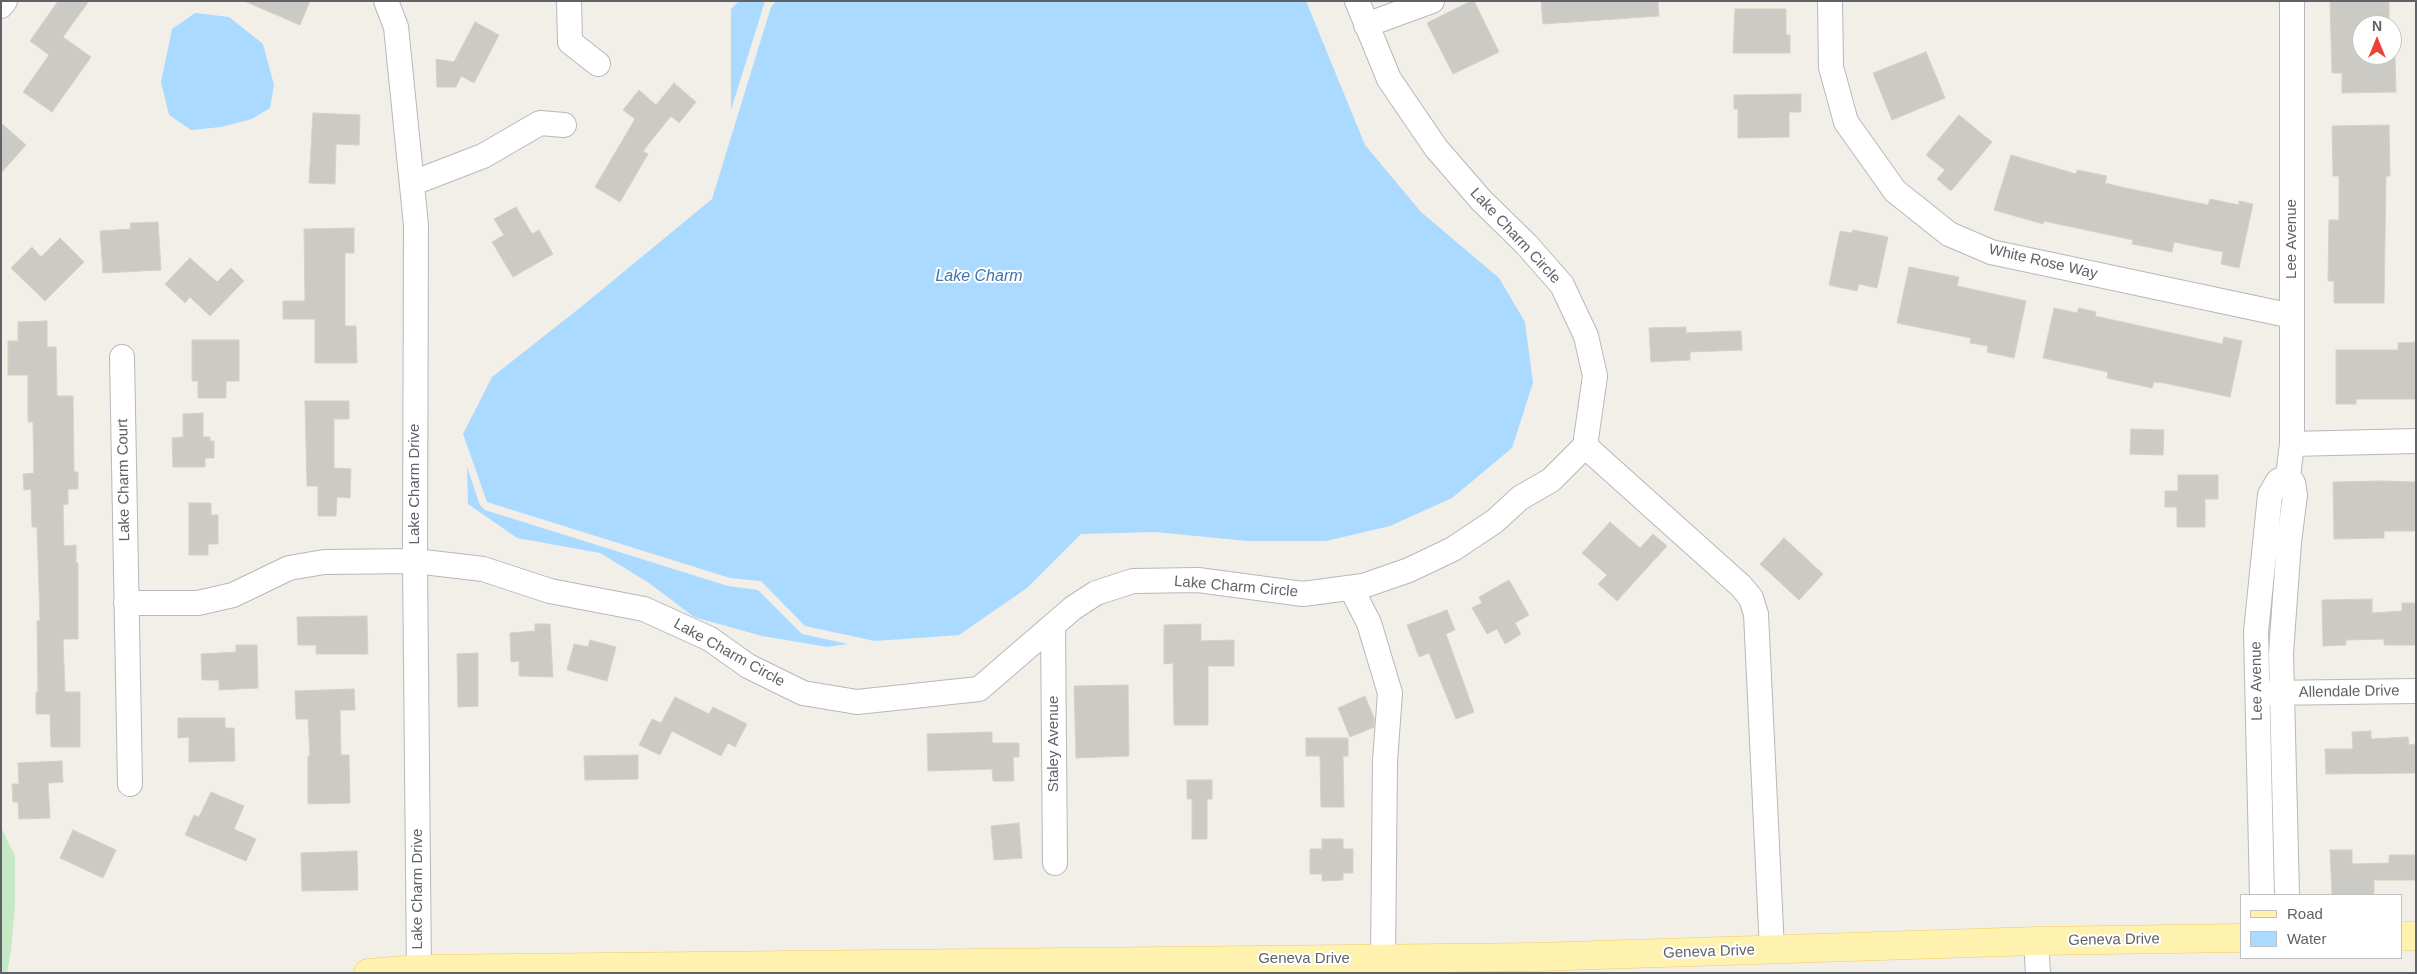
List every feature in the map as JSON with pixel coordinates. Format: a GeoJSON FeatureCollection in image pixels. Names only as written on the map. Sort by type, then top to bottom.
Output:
{"type":"FeatureCollection","features":[{"type":"Feature","properties":{"kind":"main road"},"geometry":{"type":"LineString","coordinates":[[2402,936],[2416,936]]}},
{"type":"Feature","properties":{"kind":"main road","name":"Geneva Drive"},"geometry":{"type":"LineString","coordinates":[[368,973],[419,971],[817,969],[1382,959],[1537,965],[1772,950],[2036,941],[2240,938]]}},
{"type":"Feature","properties":{"kind":"street"},"geometry":{"type":"LineString","coordinates":[[1,6],[5,1]]}},
{"type":"Feature","properties":{"kind":"street","name":"Lake Charm Drive"},"geometry":{"type":"LineString","coordinates":[[386,1],[396,27],[416,225],[415,561],[419,971]]}},
{"type":"Feature","properties":{"kind":"street"},"geometry":{"type":"LineString","coordinates":[[569,1],[570,42],[598,64]]}},
{"type":"Feature","properties":{"kind":"street","name":"Lake Charm Circle"},"geometry":{"type":"LineString","coordinates":[[415,561],[483,569],[550,591],[644,609],[710,638],[748,666],[804,693],[857,702],[979,689],[1053,626],[1096,593],[1133,581],[1198,580],[1303,594],[1362,586],[1409,570],[1454,549],[1495,521],[1520,498],[1552,480],[1585,446],[1595,376],[1586,336],[1562,285],[1527,244],[1481,200],[1436,148],[1389,79],[1358,1]]}},
{"type":"Feature","properties":{"kind":"street"},"geometry":{"type":"LineString","coordinates":[[1366,25],[1432,1]]}},
{"type":"Feature","properties":{"kind":"street","name":"White Rose Way"},"geometry":{"type":"LineString","coordinates":[[1830,1],[1831,67],[1846,122],[1895,191],[1949,234],[1991,252],[2292,316]]}},
{"type":"Feature","properties":{"kind":"street","name":"Lee Avenue"},"geometry":{"type":"LineString","coordinates":[[2287,894],[2281,653],[2289,542],[2295,495],[2294,483],[2288,476],[2292,444],[2292,1]]}},
{"type":"Feature","properties":{"kind":"street"},"geometry":{"type":"LineString","coordinates":[[413,183],[483,156],[540,122],[564,125]]}},
{"type":"Feature","properties":{"kind":"street","name":"Lake Charm Court"},"geometry":{"type":"LineString","coordinates":[[122,357],[130,784]]}},
{"type":"Feature","properties":{"kind":"street"},"geometry":{"type":"LineString","coordinates":[[2292,444],[2416,441]]}},
{"type":"Feature","properties":{"kind":"street"},"geometry":{"type":"LineString","coordinates":[[1585,446],[1741,586],[1751,598],[1756,614],[1772,950]]}},
{"type":"Feature","properties":{"kind":"street","name":"Lee Avenue"},"geometry":{"type":"LineString","coordinates":[[2262,894],[2256,632],[2270,495],[2278,482],[2288,476]]}},
{"type":"Feature","properties":{"kind":"street"},"geometry":{"type":"LineString","coordinates":[[126,603],[198,603],[233,595],[289,568],[324,562],[415,561]]}},
{"type":"Feature","properties":{"kind":"street"},"geometry":{"type":"LineString","coordinates":[[1351,588],[1369,623],[1390,693],[1385,761],[1382,959]]}},
{"type":"Feature","properties":{"kind":"street","name":"Staley Avenue"},"geometry":{"type":"LineString","coordinates":[[1053,626],[1055,863]]}},
{"type":"Feature","properties":{"kind":"street","name":"Allendale Drive"},"geometry":{"type":"LineString","coordinates":[[2257,693],[2416,691]]}},
{"type":"Feature","properties":{"kind":"street"},"geometry":{"type":"LineString","coordinates":[[2036,941],[2038,973]]}},
{"type":"Feature","properties":{"kind":"green space"},"geometry":{"type":"Polygon","coordinates":[[[1,827],[15,856],[15,905],[7,973],[1,973],[1,827]]]}},
{"type":"Feature","properties":{"kind":"water"},"geometry":{"type":"Polygon","coordinates":[[[739,1],[765,1],[731,110],[731,9],[739,1]]]}},
{"type":"Feature","properties":{"kind":"water","name":"Lake Charm"},"geometry":{"type":"Polygon","coordinates":[[[776,1],[1306,1],[1365,145],[1421,212],[1499,278],[1525,322],[1533,383],[1512,448],[1452,498],[1390,526],[1326,541],[1248,541],[1155,532],[1081,534],[1027,588],[959,635],[875,641],[805,626],[761,581],[730,578],[487,502],[463,434],[492,377],[581,307],[712,199],[771,7],[776,1]]]}},
{"type":"Feature","properties":{"kind":"water"},"geometry":{"type":"Polygon","coordinates":[[[195,13],[229,17],[263,44],[274,85],[270,108],[252,119],[221,127],[191,130],[169,115],[161,82],[172,29],[195,13]]]}},
{"type":"Feature","properties":{"kind":"water"},"geometry":{"type":"Polygon","coordinates":[[[467,467],[480,505],[485,510],[728,586],[758,590],[802,634],[848,644],[827,647],[762,636],[694,617],[649,583],[600,553],[517,538],[468,504],[467,467]]]}},
{"type":"Feature","properties":{"kind":"building"},"geometry":{"type":"Polygon","coordinates":[[[58,1],[89,1],[63,37],[91,57],[52,112],[23,92],[49,55],[30,41],[58,1]]]}},
{"type":"Feature","properties":{"kind":"building"},"geometry":{"type":"Polygon","coordinates":[[[244,1],[310,1],[300,25],[244,1]]]}},
{"type":"Feature","properties":{"kind":"building"},"geometry":{"type":"Polygon","coordinates":[[[1474,1],[1499,52],[1453,74],[1427,23],[1474,1]]]}},
{"type":"Feature","properties":{"kind":"building"},"geometry":{"type":"Polygon","coordinates":[[[1541,1],[1658,1],[1659,16],[1543,24],[1541,1]]]}},
{"type":"Feature","properties":{"kind":"building"},"geometry":{"type":"Polygon","coordinates":[[[2330,1],[2389,1],[2389,15],[2352,15],[2352,65],[2395,65],[2396,92],[2342,93],[2342,73],[2332,73],[2330,1]]]}},
{"type":"Feature","properties":{"kind":"building"},"geometry":{"type":"Polygon","coordinates":[[[1735,9],[1786,9],[1786,35],[1790,35],[1790,53],[1733,53],[1735,9]]]}},
{"type":"Feature","properties":{"kind":"building"},"geometry":{"type":"Polygon","coordinates":[[[475,22],[499,35],[474,83],[461,76],[456,87],[437,87],[436,59],[454,62],[475,22]]]}},
{"type":"Feature","properties":{"kind":"building"},"geometry":{"type":"Polygon","coordinates":[[[1926,52],[1945,98],[1892,120],[1873,73],[1926,52]]]}},
{"type":"Feature","properties":{"kind":"building"},"geometry":{"type":"Polygon","coordinates":[[[674,83],[696,102],[679,123],[671,116],[643,151],[648,154],[620,202],[595,187],[635,119],[623,110],[639,90],[656,105],[674,83]]]}},
{"type":"Feature","properties":{"kind":"building"},"geometry":{"type":"Polygon","coordinates":[[[1801,94],[1801,112],[1789,112],[1789,137],[1738,138],[1738,109],[1734,109],[1734,95],[1801,94]]]}},
{"type":"Feature","properties":{"kind":"building"},"geometry":{"type":"Polygon","coordinates":[[[313,113],[360,115],[359,145],[336,144],[335,184],[309,183],[313,113]]]}},
{"type":"Feature","properties":{"kind":"building"},"geometry":{"type":"Polygon","coordinates":[[[1959,115],[1992,142],[1951,191],[1937,179],[1945,170],[1926,155],[1959,115]]]}},
{"type":"Feature","properties":{"kind":"building"},"geometry":{"type":"Polygon","coordinates":[[[1,123],[26,145],[1,173],[1,123]]]}},
{"type":"Feature","properties":{"kind":"building"},"geometry":{"type":"Polygon","coordinates":[[[2389,125],[2390,176],[2386,176],[2384,303],[2334,303],[2334,281],[2328,281],[2329,220],[2339,220],[2339,176],[2333,176],[2332,126],[2389,125]]]}},
{"type":"Feature","properties":{"kind":"building"},"geometry":{"type":"Polygon","coordinates":[[[2011,155],[2076,174],[2077,170],[2107,176],[2105,183],[2208,205],[2210,199],[2239,205],[2239,201],[2253,204],[2239,268],[2221,264],[2223,252],[2174,242],[2172,252],[2132,244],[2133,240],[2044,221],[2043,224],[1994,210],[2011,155]]]}},
{"type":"Feature","properties":{"kind":"building"},"geometry":{"type":"Polygon","coordinates":[[[516,207],[532,234],[539,230],[553,254],[513,277],[492,242],[504,235],[494,219],[516,207]]]}},
{"type":"Feature","properties":{"kind":"building"},"geometry":{"type":"Polygon","coordinates":[[[158,222],[161,270],[103,273],[100,231],[131,229],[130,223],[158,222]]]}},
{"type":"Feature","properties":{"kind":"building"},"geometry":{"type":"Polygon","coordinates":[[[354,228],[354,253],[345,253],[345,326],[356,326],[357,363],[315,363],[315,319],[283,319],[283,301],[305,301],[304,229],[354,228]]]}},
{"type":"Feature","properties":{"kind":"building"},"geometry":{"type":"Polygon","coordinates":[[[1853,230],[1888,237],[1877,288],[1859,284],[1857,291],[1829,285],[1840,231],[1852,233],[1853,230]]]}},
{"type":"Feature","properties":{"kind":"building"},"geometry":{"type":"Polygon","coordinates":[[[60,238],[84,262],[45,301],[11,268],[32,247],[41,257],[60,238]]]}},
{"type":"Feature","properties":{"kind":"building"},"geometry":{"type":"Polygon","coordinates":[[[190,258],[217,282],[231,268],[244,281],[210,316],[190,297],[185,303],[165,284],[190,258]]]}},
{"type":"Feature","properties":{"kind":"building"},"geometry":{"type":"Polygon","coordinates":[[[1909,267],[1959,277],[1957,286],[2026,301],[2014,358],[1987,352],[1988,346],[1970,343],[1971,338],[1897,323],[1909,267]]]}},
{"type":"Feature","properties":{"kind":"building"},"geometry":{"type":"Polygon","coordinates":[[[2054,308],[2077,313],[2079,308],[2096,312],[2095,316],[2222,344],[2224,337],[2242,341],[2230,397],[2164,383],[2154,382],[2152,388],[2107,378],[2108,372],[2043,358],[2054,308]]]}},
{"type":"Feature","properties":{"kind":"building"},"geometry":{"type":"Polygon","coordinates":[[[47,321],[47,347],[56,347],[57,396],[73,396],[74,472],[78,472],[78,489],[68,489],[68,504],[63,505],[64,546],[76,545],[76,563],[78,563],[78,639],[63,639],[65,692],[80,692],[80,747],[51,747],[50,714],[36,714],[36,692],[38,692],[37,621],[40,621],[37,527],[32,527],[31,489],[24,490],[23,474],[34,473],[33,422],[28,422],[28,375],[8,375],[8,341],[18,341],[18,322],[47,321]]]}},
{"type":"Feature","properties":{"kind":"building"},"geometry":{"type":"Polygon","coordinates":[[[1686,327],[1686,333],[1741,331],[1742,350],[1690,352],[1690,360],[1651,362],[1649,328],[1686,327]]]}},
{"type":"Feature","properties":{"kind":"building"},"geometry":{"type":"Polygon","coordinates":[[[192,340],[239,340],[239,381],[226,381],[226,398],[198,398],[198,381],[192,381],[192,340]]]}},
{"type":"Feature","properties":{"kind":"building"},"geometry":{"type":"Polygon","coordinates":[[[2416,342],[2416,399],[2356,399],[2356,404],[2336,404],[2336,350],[2398,350],[2398,343],[2416,342]]]}},
{"type":"Feature","properties":{"kind":"building"},"geometry":{"type":"Polygon","coordinates":[[[305,401],[349,401],[349,419],[334,419],[334,468],[351,469],[350,498],[337,497],[336,516],[318,516],[318,486],[307,486],[305,401]]]}},
{"type":"Feature","properties":{"kind":"building"},"geometry":{"type":"Polygon","coordinates":[[[203,413],[203,437],[210,437],[210,441],[214,441],[214,458],[205,458],[205,467],[173,467],[172,438],[183,437],[183,414],[203,413]]]}},
{"type":"Feature","properties":{"kind":"building"},"geometry":{"type":"Polygon","coordinates":[[[2131,429],[2164,430],[2163,455],[2130,454],[2131,429]]]}},
{"type":"Feature","properties":{"kind":"building"},"geometry":{"type":"Polygon","coordinates":[[[2178,475],[2218,475],[2218,499],[2205,499],[2205,527],[2177,527],[2177,507],[2165,507],[2165,491],[2178,491],[2178,475]]]}},
{"type":"Feature","properties":{"kind":"building"},"geometry":{"type":"Polygon","coordinates":[[[2333,482],[2416,482],[2416,531],[2384,531],[2384,538],[2334,539],[2333,482]]]}},
{"type":"Feature","properties":{"kind":"building"},"geometry":{"type":"Polygon","coordinates":[[[189,503],[211,503],[211,515],[218,515],[218,544],[208,544],[208,555],[189,555],[189,503]]]}},
{"type":"Feature","properties":{"kind":"building"},"geometry":{"type":"Polygon","coordinates":[[[1610,522],[1640,548],[1653,534],[1667,546],[1617,601],[1598,584],[1607,575],[1582,553],[1610,522]]]}},
{"type":"Feature","properties":{"kind":"building"},"geometry":{"type":"Polygon","coordinates":[[[1784,538],[1823,574],[1799,600],[1760,564],[1784,538]]]}},
{"type":"Feature","properties":{"kind":"building"},"geometry":{"type":"Polygon","coordinates":[[[1509,580],[1529,615],[1515,623],[1521,634],[1505,644],[1497,629],[1487,634],[1472,608],[1482,603],[1479,597],[1509,580]]]}},
{"type":"Feature","properties":{"kind":"building"},"geometry":{"type":"Polygon","coordinates":[[[2372,599],[2372,613],[2402,611],[2402,603],[2416,603],[2416,645],[2384,645],[2384,639],[2346,640],[2346,645],[2323,646],[2322,600],[2372,599]]]}},
{"type":"Feature","properties":{"kind":"building"},"geometry":{"type":"Polygon","coordinates":[[[1447,610],[1455,630],[1446,634],[1474,712],[1456,719],[1429,653],[1419,657],[1407,625],[1447,610]]]}},
{"type":"Feature","properties":{"kind":"building"},"geometry":{"type":"Polygon","coordinates":[[[367,616],[368,654],[316,654],[316,645],[298,645],[297,617],[367,616]]]}},
{"type":"Feature","properties":{"kind":"building"},"geometry":{"type":"Polygon","coordinates":[[[535,624],[550,624],[553,677],[519,676],[519,661],[511,662],[510,633],[535,631],[535,624]]]}},
{"type":"Feature","properties":{"kind":"building"},"geometry":{"type":"Polygon","coordinates":[[[1201,624],[1201,641],[1234,640],[1234,666],[1208,666],[1208,725],[1174,725],[1173,663],[1164,664],[1164,625],[1201,624]]]}},
{"type":"Feature","properties":{"kind":"building"},"geometry":{"type":"Polygon","coordinates":[[[590,640],[616,647],[607,681],[567,670],[574,644],[588,647],[590,640]]]}},
{"type":"Feature","properties":{"kind":"building"},"geometry":{"type":"Polygon","coordinates":[[[236,645],[257,645],[258,688],[219,690],[219,680],[202,680],[201,654],[236,652],[236,645]]]}},
{"type":"Feature","properties":{"kind":"building"},"geometry":{"type":"Polygon","coordinates":[[[478,653],[478,706],[458,707],[457,654],[478,653]]]}},
{"type":"Feature","properties":{"kind":"building"},"geometry":{"type":"Polygon","coordinates":[[[1128,685],[1129,756],[1076,758],[1074,686],[1128,685]]]}},
{"type":"Feature","properties":{"kind":"building"},"geometry":{"type":"Polygon","coordinates":[[[354,689],[355,710],[340,710],[341,755],[349,755],[350,803],[308,804],[308,756],[310,756],[308,719],[296,719],[295,691],[354,689]]]}},
{"type":"Feature","properties":{"kind":"building"},"geometry":{"type":"Polygon","coordinates":[[[1365,696],[1374,718],[1374,727],[1350,737],[1338,708],[1365,696]]]}},
{"type":"Feature","properties":{"kind":"building"},"geometry":{"type":"Polygon","coordinates":[[[675,697],[709,714],[713,707],[747,724],[735,747],[728,743],[721,756],[672,731],[660,755],[639,745],[652,719],[661,723],[675,697]]]}},
{"type":"Feature","properties":{"kind":"building"},"geometry":{"type":"Polygon","coordinates":[[[178,718],[225,718],[225,728],[234,728],[235,761],[189,762],[189,737],[178,738],[178,718]]]}},
{"type":"Feature","properties":{"kind":"building"},"geometry":{"type":"Polygon","coordinates":[[[2371,731],[2371,739],[2408,737],[2409,745],[2416,744],[2416,773],[2326,774],[2325,749],[2353,749],[2352,732],[2371,731]]]}},
{"type":"Feature","properties":{"kind":"building"},"geometry":{"type":"Polygon","coordinates":[[[992,732],[992,743],[1019,743],[1019,757],[1013,757],[1014,781],[993,781],[992,769],[928,771],[927,734],[992,732]]]}},
{"type":"Feature","properties":{"kind":"building"},"geometry":{"type":"Polygon","coordinates":[[[1306,738],[1348,738],[1348,756],[1343,756],[1344,807],[1321,807],[1320,756],[1306,756],[1306,738]]]}},
{"type":"Feature","properties":{"kind":"building"},"geometry":{"type":"Polygon","coordinates":[[[638,755],[638,779],[585,780],[584,756],[638,755]]]}},
{"type":"Feature","properties":{"kind":"building"},"geometry":{"type":"Polygon","coordinates":[[[62,761],[63,782],[48,783],[50,818],[19,819],[18,802],[13,802],[12,784],[19,784],[18,763],[62,761]]]}},
{"type":"Feature","properties":{"kind":"building"},"geometry":{"type":"Polygon","coordinates":[[[1187,780],[1212,780],[1212,799],[1207,799],[1207,839],[1192,839],[1192,799],[1187,799],[1187,780]]]}},
{"type":"Feature","properties":{"kind":"building"},"geometry":{"type":"Polygon","coordinates":[[[211,792],[244,806],[234,829],[256,839],[246,861],[185,835],[194,815],[199,817],[211,792]]]}},
{"type":"Feature","properties":{"kind":"building"},"geometry":{"type":"Polygon","coordinates":[[[1019,823],[1022,858],[994,860],[991,826],[1019,823]]]}},
{"type":"Feature","properties":{"kind":"building"},"geometry":{"type":"Polygon","coordinates":[[[73,830],[116,850],[103,878],[60,858],[73,830]]]}},
{"type":"Feature","properties":{"kind":"building"},"geometry":{"type":"Polygon","coordinates":[[[1322,839],[1343,839],[1343,849],[1353,849],[1353,873],[1343,873],[1343,880],[1322,881],[1322,874],[1310,874],[1310,849],[1322,849],[1322,839]]]}},
{"type":"Feature","properties":{"kind":"building"},"geometry":{"type":"Polygon","coordinates":[[[2330,850],[2352,850],[2352,864],[2389,863],[2389,855],[2416,855],[2416,880],[2374,880],[2374,894],[2332,894],[2330,850]]]}},
{"type":"Feature","properties":{"kind":"building"},"geometry":{"type":"Polygon","coordinates":[[[357,851],[358,890],[302,891],[301,853],[357,851]]]}}]}
